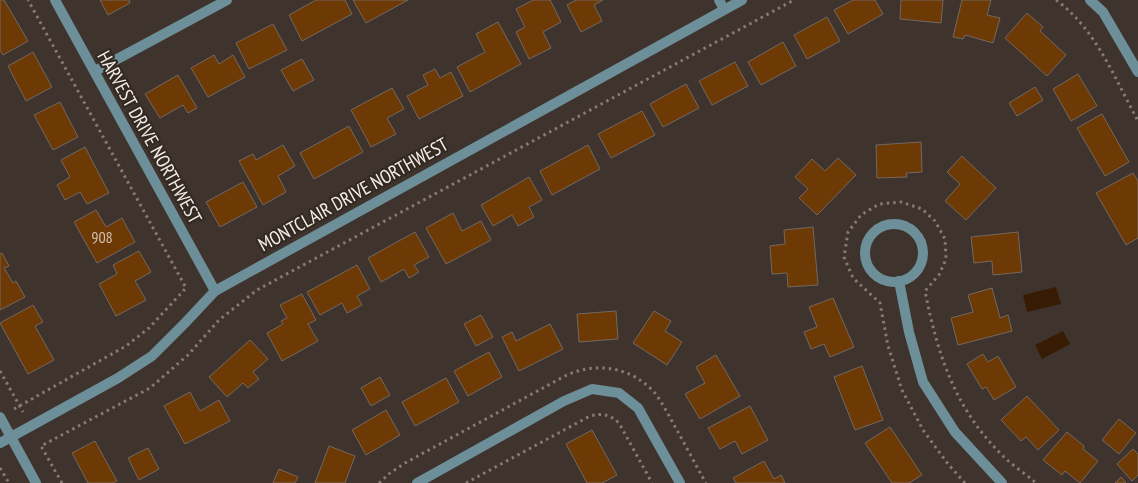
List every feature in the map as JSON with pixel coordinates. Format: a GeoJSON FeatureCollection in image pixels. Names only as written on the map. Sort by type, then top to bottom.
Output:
{"type":"FeatureCollection","features":[{"type":"Feature","properties":{"kind":"street","name":"HARVEST DRIVE NORTHWEST"},"geometry":{"type":"LineString","coordinates":[[55,0],[215,291]]}},
{"type":"Feature","properties":{"kind":"street"},"geometry":{"type":"LineString","coordinates":[[94,71],[227,0]]}},
{"type":"Feature","properties":{"kind":"street","name":"MONTCLAIR DRIVE NORTHWEST"},"geometry":{"type":"LineString","coordinates":[[0,443],[118,378],[152,356],[215,291],[721,5],[742,0]]}},
{"type":"Feature","properties":{"kind":"street"},"geometry":{"type":"LineString","coordinates":[[1090,0],[1103,12],[1138,72]]}},
{"type":"Feature","properties":{"kind":"street"},"geometry":{"type":"LineString","coordinates":[[895,224],[912,230],[919,237],[922,246],[923,255],[916,272],[908,278],[899,281],[880,278],[873,272],[865,255],[866,245],[870,236],[877,229],[886,225],[895,224]]}},
{"type":"Feature","properties":{"kind":"street"},"geometry":{"type":"LineString","coordinates":[[899,281],[909,332],[923,382],[955,432],[1002,483]]}},
{"type":"Feature","properties":{"kind":"street"},"geometry":{"type":"LineString","coordinates":[[416,483],[564,400],[592,389],[619,393],[638,408],[680,483]]}},
{"type":"Feature","properties":{"kind":"street"},"geometry":{"type":"LineString","coordinates":[[0,417],[36,483]]}},
{"type":"Feature","properties":{"kind":"path"},"geometry":{"type":"LineString","coordinates":[[14,409],[109,357],[138,338],[186,288],[28,0]]}},
{"type":"Feature","properties":{"kind":"path"},"geometry":{"type":"LineString","coordinates":[[62,483],[42,446],[150,388],[188,355],[219,320],[257,290],[794,0]]}},
{"type":"Feature","properties":{"kind":"path"},"geometry":{"type":"LineString","coordinates":[[1056,0],[1070,10],[1092,36],[1138,121]]}},
{"type":"Feature","properties":{"kind":"path"},"geometry":{"type":"LineString","coordinates":[[0,371],[23,412]]}},
{"type":"Feature","properties":{"kind":"path"},"geometry":{"type":"LineString","coordinates":[[466,483],[590,416],[600,413],[611,416],[619,423],[652,483]]}},
{"type":"Feature","properties":{"kind":"path"},"geometry":{"type":"LineString","coordinates":[[6,466],[0,469],[9,483]]}},
{"type":"Feature","properties":{"kind":"shaded area"},"geometry":{"type":"Polygon","coordinates":[[[1056,287],[1061,304],[1027,312],[1023,295],[1056,287]]]}},
{"type":"Feature","properties":{"kind":"shaded area"},"geometry":{"type":"Polygon","coordinates":[[[1063,331],[1070,344],[1042,359],[1035,345],[1063,331]]]}},
{"type":"Feature","properties":{"kind":"building"},"geometry":{"type":"Polygon","coordinates":[[[0,0],[4,0],[28,41],[3,55],[0,50],[0,0]]]}},
{"type":"Feature","properties":{"kind":"building"},"geometry":{"type":"Polygon","coordinates":[[[100,0],[129,0],[130,3],[108,15],[100,0]]]}},
{"type":"Feature","properties":{"kind":"building"},"geometry":{"type":"Polygon","coordinates":[[[316,0],[345,0],[352,14],[302,41],[289,15],[316,0]]]}},
{"type":"Feature","properties":{"kind":"building"},"geometry":{"type":"Polygon","coordinates":[[[353,0],[408,0],[366,23],[353,0]]]}},
{"type":"Feature","properties":{"kind":"building"},"geometry":{"type":"Polygon","coordinates":[[[533,0],[550,0],[561,22],[543,32],[551,48],[529,59],[516,32],[525,27],[516,9],[533,0]]]}},
{"type":"Feature","properties":{"kind":"building"},"geometry":{"type":"Polygon","coordinates":[[[576,0],[603,0],[594,5],[602,21],[581,32],[567,5],[576,0]]]}},
{"type":"Feature","properties":{"kind":"building"},"geometry":{"type":"Polygon","coordinates":[[[853,0],[875,0],[883,14],[848,34],[834,10],[853,0]]]}},
{"type":"Feature","properties":{"kind":"building"},"geometry":{"type":"Polygon","coordinates":[[[901,0],[943,0],[941,23],[900,19],[901,0]]]}},
{"type":"Feature","properties":{"kind":"building"},"geometry":{"type":"Polygon","coordinates":[[[962,0],[991,0],[987,15],[1000,18],[993,43],[965,35],[963,39],[953,37],[962,0]]]}},
{"type":"Feature","properties":{"kind":"building"},"geometry":{"type":"Polygon","coordinates":[[[1027,13],[1043,27],[1040,31],[1066,55],[1047,76],[1005,38],[1027,13]]]}},
{"type":"Feature","properties":{"kind":"building"},"geometry":{"type":"Polygon","coordinates":[[[827,17],[840,41],[807,59],[794,35],[827,17]]]}},
{"type":"Feature","properties":{"kind":"building"},"geometry":{"type":"Polygon","coordinates":[[[498,22],[521,64],[470,92],[457,67],[485,52],[476,34],[498,22]]]}},
{"type":"Feature","properties":{"kind":"building"},"geometry":{"type":"Polygon","coordinates":[[[273,24],[287,50],[249,69],[236,43],[273,24]]]}},
{"type":"Feature","properties":{"kind":"building"},"geometry":{"type":"Polygon","coordinates":[[[783,42],[796,66],[761,85],[748,62],[783,42]]]}},
{"type":"Feature","properties":{"kind":"building"},"geometry":{"type":"Polygon","coordinates":[[[33,52],[52,87],[26,101],[8,66],[33,52]]]}},
{"type":"Feature","properties":{"kind":"building"},"geometry":{"type":"Polygon","coordinates":[[[214,55],[219,64],[233,55],[245,77],[208,97],[191,68],[214,55]]]}},
{"type":"Feature","properties":{"kind":"building"},"geometry":{"type":"Polygon","coordinates":[[[302,59],[314,80],[293,91],[281,70],[302,59]]]}},
{"type":"Feature","properties":{"kind":"building"},"geometry":{"type":"Polygon","coordinates":[[[735,62],[748,86],[712,105],[699,81],[735,62]]]}},
{"type":"Feature","properties":{"kind":"building"},"geometry":{"type":"Polygon","coordinates":[[[435,69],[440,78],[451,72],[463,96],[419,119],[407,96],[428,85],[423,75],[435,69]]]}},
{"type":"Feature","properties":{"kind":"building"},"geometry":{"type":"Polygon","coordinates":[[[1078,74],[1097,106],[1071,121],[1053,89],[1078,74]]]}},
{"type":"Feature","properties":{"kind":"building"},"geometry":{"type":"Polygon","coordinates":[[[178,75],[197,108],[188,113],[183,105],[160,118],[145,94],[178,75]]]}},
{"type":"Feature","properties":{"kind":"building"},"geometry":{"type":"Polygon","coordinates":[[[686,84],[699,108],[663,127],[650,104],[686,84]]]}},
{"type":"Feature","properties":{"kind":"building"},"geometry":{"type":"Polygon","coordinates":[[[1035,87],[1043,100],[1017,116],[1009,103],[1035,87]]]}},
{"type":"Feature","properties":{"kind":"building"},"geometry":{"type":"Polygon","coordinates":[[[392,88],[404,109],[387,118],[396,134],[371,147],[351,110],[392,88]]]}},
{"type":"Feature","properties":{"kind":"building"},"geometry":{"type":"Polygon","coordinates":[[[60,102],[78,137],[53,150],[34,115],[60,102]]]}},
{"type":"Feature","properties":{"kind":"building"},"geometry":{"type":"Polygon","coordinates":[[[642,111],[655,135],[611,158],[598,134],[642,111]]]}},
{"type":"Feature","properties":{"kind":"building"},"geometry":{"type":"Polygon","coordinates":[[[1102,114],[1129,162],[1105,176],[1077,128],[1102,114]]]}},
{"type":"Feature","properties":{"kind":"building"},"geometry":{"type":"Polygon","coordinates":[[[349,126],[363,152],[314,179],[300,153],[349,126]]]}},
{"type":"Feature","properties":{"kind":"building"},"geometry":{"type":"Polygon","coordinates":[[[921,142],[922,172],[906,173],[907,177],[877,178],[876,145],[921,142]]]}},
{"type":"Feature","properties":{"kind":"building"},"geometry":{"type":"Polygon","coordinates":[[[283,145],[295,166],[278,176],[286,192],[263,205],[239,161],[253,154],[256,160],[283,145]]]}},
{"type":"Feature","properties":{"kind":"building"},"geometry":{"type":"Polygon","coordinates":[[[588,145],[600,169],[552,195],[540,171],[588,145]]]}},
{"type":"Feature","properties":{"kind":"building"},"geometry":{"type":"Polygon","coordinates":[[[85,147],[109,193],[87,204],[80,192],[65,200],[57,185],[70,177],[61,160],[85,147]]]}},
{"type":"Feature","properties":{"kind":"building"},"geometry":{"type":"Polygon","coordinates":[[[962,156],[996,188],[966,220],[945,201],[960,184],[947,172],[962,156]]]}},
{"type":"Feature","properties":{"kind":"building"},"geometry":{"type":"Polygon","coordinates":[[[838,158],[856,175],[817,215],[799,198],[808,189],[795,177],[812,159],[825,171],[838,158]]]}},
{"type":"Feature","properties":{"kind":"building"},"geometry":{"type":"Polygon","coordinates":[[[1133,173],[1138,181],[1138,238],[1126,245],[1096,193],[1133,173]]]}},
{"type":"Feature","properties":{"kind":"building"},"geometry":{"type":"Polygon","coordinates":[[[529,177],[542,200],[529,207],[534,217],[518,226],[512,215],[493,226],[481,205],[529,177]]]}},
{"type":"Feature","properties":{"kind":"building"},"geometry":{"type":"Polygon","coordinates":[[[243,182],[257,207],[220,227],[206,202],[243,182]]]}},
{"type":"Feature","properties":{"kind":"building"},"geometry":{"type":"Polygon","coordinates":[[[96,210],[106,227],[122,218],[135,242],[97,263],[74,222],[96,210]]]}},
{"type":"Feature","properties":{"kind":"building"},"geometry":{"type":"Polygon","coordinates":[[[453,213],[462,231],[481,221],[491,240],[446,264],[426,228],[453,213]]]}},
{"type":"Feature","properties":{"kind":"building"},"geometry":{"type":"Polygon","coordinates":[[[813,227],[818,285],[788,287],[787,273],[772,274],[770,246],[785,244],[784,230],[813,227]]]}},
{"type":"Feature","properties":{"kind":"building"},"geometry":{"type":"Polygon","coordinates":[[[415,232],[429,257],[414,265],[419,272],[409,278],[404,269],[381,282],[368,258],[415,232]]]}},
{"type":"Feature","properties":{"kind":"building"},"geometry":{"type":"Polygon","coordinates":[[[1018,232],[1022,272],[993,275],[992,261],[974,263],[971,237],[1018,232]]]}},
{"type":"Feature","properties":{"kind":"building"},"geometry":{"type":"Polygon","coordinates":[[[139,251],[151,272],[135,281],[146,300],[116,316],[99,284],[117,274],[113,265],[139,251]]]}},
{"type":"Feature","properties":{"kind":"building"},"geometry":{"type":"Polygon","coordinates":[[[2,253],[9,266],[4,268],[13,283],[16,281],[25,297],[0,310],[0,254],[2,253]]]}},
{"type":"Feature","properties":{"kind":"building"},"geometry":{"type":"Polygon","coordinates":[[[357,265],[370,289],[357,296],[362,305],[347,313],[342,303],[320,315],[307,292],[357,265]]]}},
{"type":"Feature","properties":{"kind":"building"},"geometry":{"type":"Polygon","coordinates":[[[992,288],[1000,318],[1008,315],[1012,331],[958,345],[951,318],[973,312],[968,295],[992,288]]]}},
{"type":"Feature","properties":{"kind":"building"},"geometry":{"type":"Polygon","coordinates":[[[302,294],[316,320],[308,324],[318,341],[282,361],[267,333],[283,324],[281,321],[287,318],[280,305],[302,294]]]}},
{"type":"Feature","properties":{"kind":"building"},"geometry":{"type":"Polygon","coordinates":[[[833,298],[854,347],[830,357],[824,344],[811,349],[804,332],[817,327],[809,307],[833,298]]]}},
{"type":"Feature","properties":{"kind":"building"},"geometry":{"type":"Polygon","coordinates":[[[33,305],[43,322],[35,326],[54,360],[28,374],[0,323],[33,305]]]}},
{"type":"Feature","properties":{"kind":"building"},"geometry":{"type":"Polygon","coordinates":[[[616,311],[618,339],[579,342],[577,314],[616,311]]]}},
{"type":"Feature","properties":{"kind":"building"},"geometry":{"type":"Polygon","coordinates":[[[654,311],[671,321],[665,331],[682,342],[667,365],[633,343],[654,311]]]}},
{"type":"Feature","properties":{"kind":"building"},"geometry":{"type":"Polygon","coordinates":[[[481,315],[493,337],[476,346],[464,324],[481,315]]]}},
{"type":"Feature","properties":{"kind":"building"},"geometry":{"type":"Polygon","coordinates":[[[550,324],[563,349],[519,371],[502,337],[512,332],[516,341],[550,324]]]}},
{"type":"Feature","properties":{"kind":"building"},"geometry":{"type":"Polygon","coordinates":[[[250,340],[268,359],[253,372],[259,379],[248,388],[243,383],[227,397],[209,377],[250,340]]]}},
{"type":"Feature","properties":{"kind":"building"},"geometry":{"type":"Polygon","coordinates":[[[489,352],[502,377],[468,396],[454,371],[489,352]]]}},
{"type":"Feature","properties":{"kind":"building"},"geometry":{"type":"Polygon","coordinates":[[[983,354],[988,362],[998,356],[1016,387],[994,400],[986,387],[982,389],[967,364],[983,354]]]}},
{"type":"Feature","properties":{"kind":"building"},"geometry":{"type":"Polygon","coordinates":[[[716,355],[740,396],[700,419],[685,394],[705,383],[696,367],[716,355]]]}},
{"type":"Feature","properties":{"kind":"building"},"geometry":{"type":"Polygon","coordinates":[[[862,366],[883,420],[855,430],[834,377],[862,366]]]}},
{"type":"Feature","properties":{"kind":"building"},"geometry":{"type":"Polygon","coordinates":[[[380,377],[390,395],[371,406],[361,388],[380,377]]]}},
{"type":"Feature","properties":{"kind":"building"},"geometry":{"type":"Polygon","coordinates":[[[446,378],[459,402],[415,426],[402,402],[446,378]]]}},
{"type":"Feature","properties":{"kind":"building"},"geometry":{"type":"Polygon","coordinates":[[[190,392],[200,411],[219,400],[230,421],[185,444],[164,406],[190,392]]]}},
{"type":"Feature","properties":{"kind":"building"},"geometry":{"type":"Polygon","coordinates":[[[1027,396],[1059,430],[1038,450],[1026,437],[1021,441],[1001,420],[1027,396]]]}},
{"type":"Feature","properties":{"kind":"building"},"geometry":{"type":"Polygon","coordinates":[[[750,406],[768,440],[742,454],[735,441],[720,449],[708,428],[750,406]]]}},
{"type":"Feature","properties":{"kind":"building"},"geometry":{"type":"Polygon","coordinates":[[[386,410],[400,435],[366,455],[352,430],[386,410]]]}},
{"type":"Feature","properties":{"kind":"building"},"geometry":{"type":"Polygon","coordinates":[[[1119,419],[1136,433],[1119,454],[1102,440],[1119,419]]]}},
{"type":"Feature","properties":{"kind":"building"},"geometry":{"type":"Polygon","coordinates":[[[890,427],[922,475],[909,483],[892,483],[865,443],[890,427]]]}},
{"type":"Feature","properties":{"kind":"building"},"geometry":{"type":"Polygon","coordinates":[[[592,430],[617,475],[602,483],[587,483],[566,444],[592,430]]]}},
{"type":"Feature","properties":{"kind":"building"},"geometry":{"type":"Polygon","coordinates":[[[1067,432],[1098,461],[1080,483],[1065,471],[1062,475],[1043,460],[1067,432]]]}},
{"type":"Feature","properties":{"kind":"building"},"geometry":{"type":"Polygon","coordinates":[[[95,441],[117,481],[113,483],[88,483],[72,453],[95,441]]]}},
{"type":"Feature","properties":{"kind":"building"},"geometry":{"type":"Polygon","coordinates":[[[329,446],[355,456],[345,483],[315,483],[329,446]]]}},
{"type":"Feature","properties":{"kind":"building"},"geometry":{"type":"Polygon","coordinates":[[[148,448],[159,469],[139,480],[128,458],[148,448]]]}},
{"type":"Feature","properties":{"kind":"building"},"geometry":{"type":"Polygon","coordinates":[[[1133,449],[1138,454],[1138,475],[1132,481],[1117,464],[1133,449]]]}},
{"type":"Feature","properties":{"kind":"building"},"geometry":{"type":"Polygon","coordinates":[[[764,461],[774,479],[781,475],[785,483],[736,483],[733,478],[764,461]]]}},
{"type":"Feature","properties":{"kind":"building"},"geometry":{"type":"Polygon","coordinates":[[[279,469],[298,477],[295,483],[273,483],[279,469]]]}},
{"type":"Feature","properties":{"kind":"building"},"geometry":{"type":"Polygon","coordinates":[[[1121,477],[1126,483],[1115,483],[1121,477]]]}}]}
